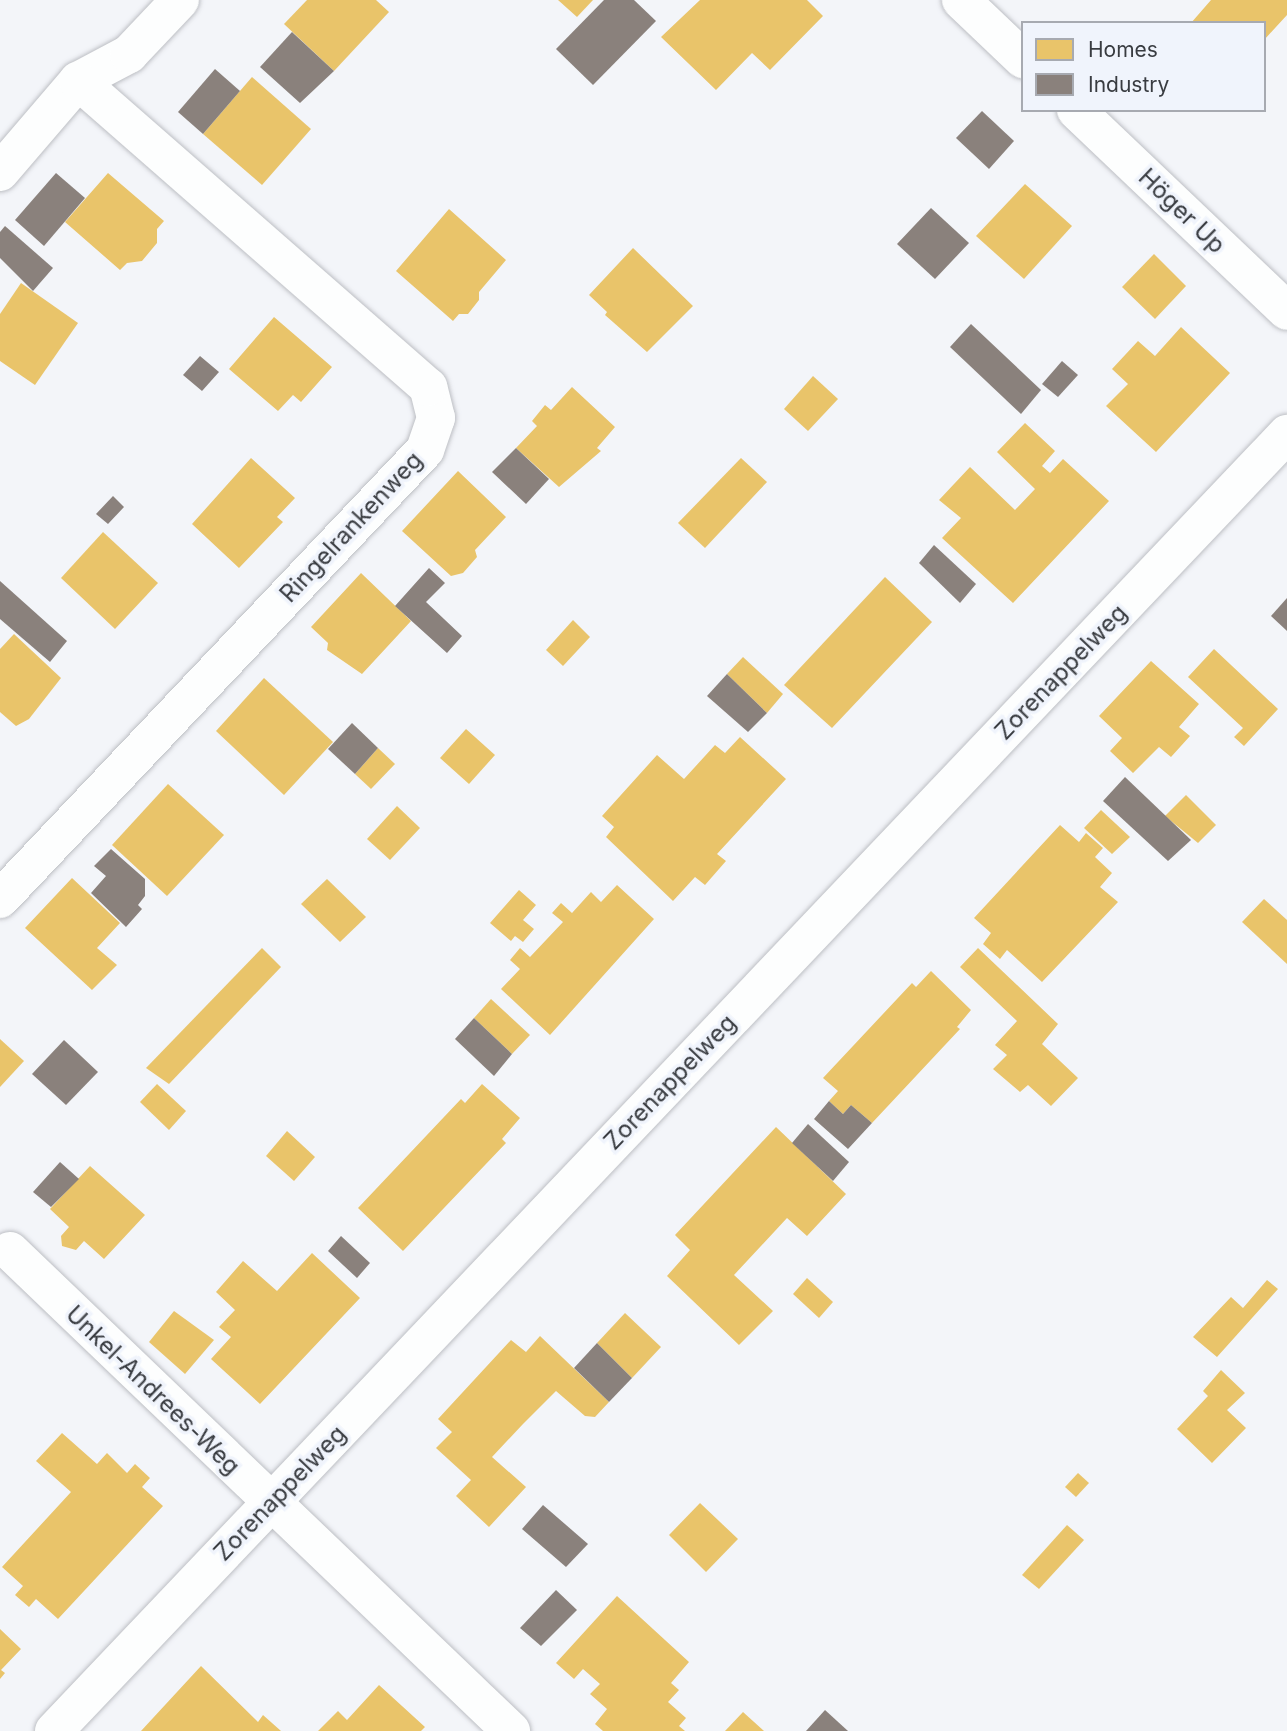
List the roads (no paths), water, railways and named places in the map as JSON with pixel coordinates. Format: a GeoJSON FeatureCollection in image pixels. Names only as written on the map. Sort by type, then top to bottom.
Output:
{"type":"FeatureCollection","features":[{"type":"Feature","properties":{"kind":"street"},"geometry":{"type":"LineString","coordinates":[[0,172],[78,80],[130,54],[180,0]]}},
{"type":"Feature","properties":{"kind":"street"},"geometry":{"type":"LineString","coordinates":[[961,0],[1021,57]]}},
{"type":"Feature","properties":{"kind":"street","name":"Ringelrankenweg"},"geometry":{"type":"LineString","coordinates":[[0,899],[425,450],[436,418],[428,387],[78,80]]}},
{"type":"Feature","properties":{"kind":"street","name":"Höger Up"},"geometry":{"type":"LineString","coordinates":[[1078,112],[1287,311]]}},
{"type":"Feature","properties":{"kind":"street","name":"Zorenappelweg"},"geometry":{"type":"LineString","coordinates":[[54,1731],[1287,434]]}},
{"type":"Feature","properties":{"kind":"street","name":"Unkel-Andrees-Weg"},"geometry":{"type":"LineString","coordinates":[[10,1251],[270,1504],[510,1731]]}}]}
